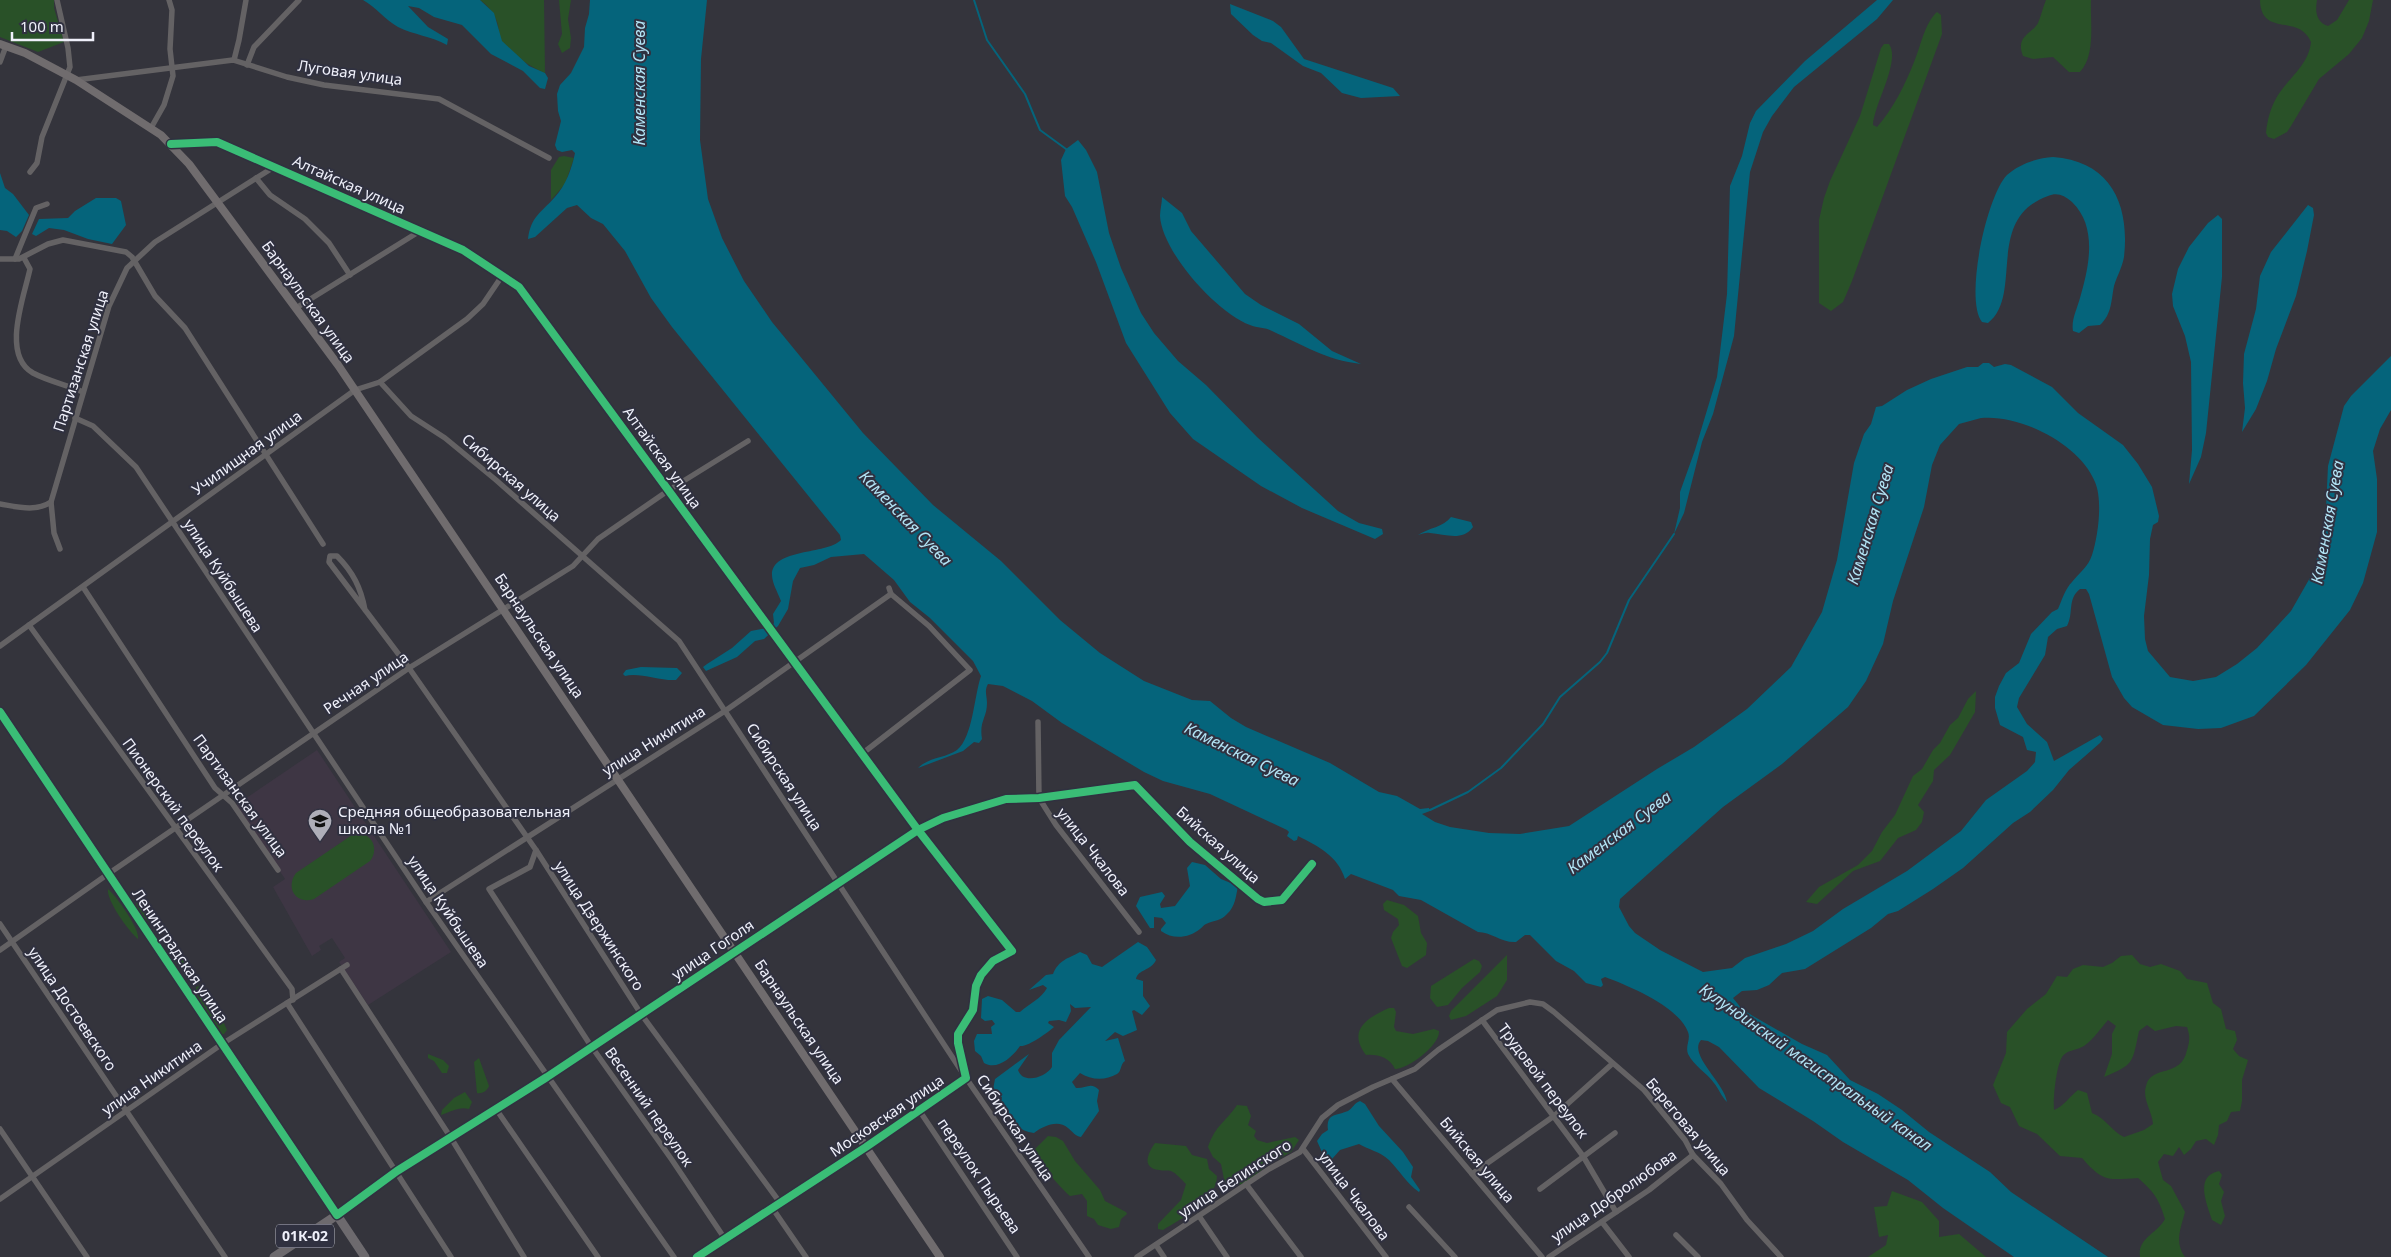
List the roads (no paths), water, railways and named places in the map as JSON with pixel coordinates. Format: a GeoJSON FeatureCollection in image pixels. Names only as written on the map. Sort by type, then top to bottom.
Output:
{"type":"FeatureCollection","features":[{"type":"Feature","properties":{"kind":"main road","name":"улица Гоголя"},"geometry":{"type":"LineString","coordinates":[[274,1257],[337,1215]]}},
{"type":"Feature","properties":{"kind":"main road","name":"Ленинградская улица"},"geometry":{"type":"LineString","coordinates":[[337,1215],[366,1257]]}},
{"type":"Feature","properties":{"kind":"street"},"geometry":{"type":"LineString","coordinates":[[30,172],[37,163],[42,137],[67,74],[70,58],[57,0]]}},
{"type":"Feature","properties":{"kind":"street"},"geometry":{"type":"LineString","coordinates":[[151,128],[164,105],[173,76],[170,49],[172,10],[169,0]]}},
{"type":"Feature","properties":{"kind":"street"},"geometry":{"type":"LineString","coordinates":[[234,60],[246,0]]}},
{"type":"Feature","properties":{"kind":"street"},"geometry":{"type":"LineString","coordinates":[[247,64],[254,47],[299,0]]}},
{"type":"Feature","properties":{"kind":"street"},"geometry":{"type":"LineString","coordinates":[[0,62],[3,45]]}},
{"type":"Feature","properties":{"kind":"street","name":"Барнаульская улица"},"geometry":{"type":"LineString","coordinates":[[3,45],[67,74],[151,128],[171,144],[218,203],[355,390],[940,1257]]}},
{"type":"Feature","properties":{"kind":"street","name":"Луговая улица"},"geometry":{"type":"LineString","coordinates":[[76,80],[234,60],[287,77],[324,85],[439,99],[549,158]]}},
{"type":"Feature","properties":{"kind":"street","name":"Алтайская улица"},"geometry":{"type":"LineString","coordinates":[[171,144],[217,142],[463,250],[519,287],[918,830],[1012,950]]}},
{"type":"Feature","properties":{"kind":"street","name":"Партизанская улица"},"geometry":{"type":"LineString","coordinates":[[60,549],[54,533],[51,502],[109,306],[127,268],[154,242],[274,167]]}},
{"type":"Feature","properties":{"kind":"street"},"geometry":{"type":"LineString","coordinates":[[256,178],[270,195],[306,219],[329,243],[350,274]]}},
{"type":"Feature","properties":{"kind":"street"},"geometry":{"type":"LineString","coordinates":[[15,260],[36,208],[47,204]]}},
{"type":"Feature","properties":{"kind":"street"},"geometry":{"type":"LineString","coordinates":[[296,308],[420,231]]}},
{"type":"Feature","properties":{"kind":"street"},"geometry":{"type":"LineString","coordinates":[[0,259],[15,260],[24,258],[48,244],[63,240],[126,252],[132,256],[155,296],[185,328],[323,544]]}},
{"type":"Feature","properties":{"kind":"street"},"geometry":{"type":"LineString","coordinates":[[24,258],[30,269],[15,338],[17,354],[32,372],[83,392]]}},
{"type":"Feature","properties":{"kind":"street","name":"Училищная улица"},"geometry":{"type":"LineString","coordinates":[[0,646],[355,390],[380,382],[467,320],[483,304],[502,276]]}},
{"type":"Feature","properties":{"kind":"street","name":"Сибирская улица"},"geometry":{"type":"LineString","coordinates":[[380,382],[411,416],[445,438],[679,641],[966,1078],[1088,1257]]}},
{"type":"Feature","properties":{"kind":"street","name":"улица Куйбышева"},"geometry":{"type":"LineString","coordinates":[[75,418],[93,426],[136,467],[312,734],[426,902],[674,1257]]}},
{"type":"Feature","properties":{"kind":"street","name":"Речная улица"},"geometry":{"type":"LineString","coordinates":[[0,950],[174,828],[409,668],[573,566],[598,539],[669,490],[748,441]]}},
{"type":"Feature","properties":{"kind":"street"},"geometry":{"type":"LineString","coordinates":[[0,504],[42,508],[51,502]]}},
{"type":"Feature","properties":{"kind":"street","name":"улица Дзержинского"},"geometry":{"type":"LineString","coordinates":[[365,610],[362,590],[342,561],[337,556],[330,556],[329,562],[365,610],[409,668],[536,850],[641,1014],[781,1204]]}},
{"type":"Feature","properties":{"kind":"street","name":"Партизанская улица"},"geometry":{"type":"LineString","coordinates":[[83,587],[215,788],[224,794],[278,870]]}},
{"type":"Feature","properties":{"kind":"street","name":"улица Никитина"},"geometry":{"type":"LineString","coordinates":[[426,902],[725,711],[890,591],[929,626],[970,670],[862,753]]}},
{"type":"Feature","properties":{"kind":"street","name":"Пионерский переулок"},"geometry":{"type":"LineString","coordinates":[[29,625],[292,989],[290,1002],[451,1257]]}},
{"type":"Feature","properties":{"kind":"street","name":"Ленинградская улица"},"geometry":{"type":"LineString","coordinates":[[0,712],[337,1215]]}},
{"type":"Feature","properties":{"kind":"street","name":"улица Чкалова"},"geometry":{"type":"LineString","coordinates":[[1038,722],[1039,798],[1056,825],[1139,932]]}},
{"type":"Feature","properties":{"kind":"street","name":"улица Гоголя"},"geometry":{"type":"LineString","coordinates":[[337,1215],[397,1171],[547,1076],[918,830],[974,808],[1006,799],[1039,798],[1136,785]]}},
{"type":"Feature","properties":{"kind":"street","name":"Бийская улица"},"geometry":{"type":"LineString","coordinates":[[1136,785],[1190,842],[1264,902],[1282,900],[1312,864]]}},
{"type":"Feature","properties":{"kind":"street","name":"Весенний переулок"},"geometry":{"type":"LineString","coordinates":[[536,850],[530,867],[488,889],[591,1047],[672,1160],[725,1239]]}},
{"type":"Feature","properties":{"kind":"street","name":"улица Достоевского"},"geometry":{"type":"LineString","coordinates":[[0,924],[226,1257]]}},
{"type":"Feature","properties":{"kind":"street","name":"Московская улица"},"geometry":{"type":"LineString","coordinates":[[696,1257],[781,1204],[966,1078],[958,1043],[958,1034],[973,1010],[976,986],[981,975],[993,961],[1012,950]]}},
{"type":"Feature","properties":{"kind":"street","name":"улица Никитина"},"geometry":{"type":"LineString","coordinates":[[0,1199],[222,1044],[347,965]]}},
{"type":"Feature","properties":{"kind":"street"},"geometry":{"type":"LineString","coordinates":[[341,969],[451,1138],[524,1257]]}},
{"type":"Feature","properties":{"kind":"street","name":"улица Белинского"},"geometry":{"type":"LineString","coordinates":[[1137,1257],[1246,1184],[1303,1150],[1327,1113],[1373,1086],[1414,1069],[1438,1050],[1497,1010],[1530,1002],[1543,1004]]}},
{"type":"Feature","properties":{"kind":"street","name":"Береговая улица"},"geometry":{"type":"LineString","coordinates":[[1543,1004],[1644,1090],[1685,1140],[1693,1155],[1721,1184],[1747,1220],[1781,1257]]}},
{"type":"Feature","properties":{"kind":"street","name":"Трудовой переулок"},"geometry":{"type":"LineString","coordinates":[[1482,1020],[1583,1156],[1616,1212]]}},
{"type":"Feature","properties":{"kind":"street"},"geometry":{"type":"LineString","coordinates":[[1472,1174],[1554,1116],[1612,1064]]}},
{"type":"Feature","properties":{"kind":"street","name":"Бийская улица"},"geometry":{"type":"LineString","coordinates":[[1392,1079],[1542,1257]]}},
{"type":"Feature","properties":{"kind":"street"},"geometry":{"type":"LineString","coordinates":[[496,1109],[598,1257]]}},
{"type":"Feature","properties":{"kind":"street","name":"переулок Пырьева"},"geometry":{"type":"LineString","coordinates":[[919,1110],[1017,1257]]}},
{"type":"Feature","properties":{"kind":"street"},"geometry":{"type":"LineString","coordinates":[[0,1128],[87,1257]]}},
{"type":"Feature","properties":{"kind":"street","name":"Трудовой переулок"},"geometry":{"type":"LineString","coordinates":[[1540,1189],[1615,1133]]}},
{"type":"Feature","properties":{"kind":"street","name":"улица Чкалова"},"geometry":{"type":"LineString","coordinates":[[1303,1150],[1386,1257]]}},
{"type":"Feature","properties":{"kind":"street","name":"улица Добролюбова"},"geometry":{"type":"LineString","coordinates":[[1549,1257],[1649,1190],[1693,1155]]}},
{"type":"Feature","properties":{"kind":"street"},"geometry":{"type":"LineString","coordinates":[[1246,1184],[1301,1257]]}},
{"type":"Feature","properties":{"kind":"street"},"geometry":{"type":"LineString","coordinates":[[1409,1206],[1455,1257]]}},
{"type":"Feature","properties":{"kind":"street"},"geometry":{"type":"LineString","coordinates":[[773,1209],[806,1257]]}},
{"type":"Feature","properties":{"kind":"street"},"geometry":{"type":"LineString","coordinates":[[1199,1216],[1228,1257]]}},
{"type":"Feature","properties":{"kind":"street"},"geometry":{"type":"LineString","coordinates":[[1602,1222],[1629,1257]]}},
{"type":"Feature","properties":{"kind":"street"},"geometry":{"type":"LineString","coordinates":[[1676,1235],[1698,1257]]}},
{"type":"Feature","properties":{"kind":"street"},"geometry":{"type":"LineString","coordinates":[[1156,1245],[1164,1257]]}},
{"type":"Feature","properties":{"kind":"water"},"geometry":{"type":"Polygon","coordinates":[[[363,0],[480,0],[494,13],[502,41],[529,66],[545,73],[548,78],[545,89],[540,88],[523,71],[491,54],[462,25],[434,17],[419,8],[408,6],[428,27],[448,39],[447,45],[398,27],[363,0]]]}},
{"type":"Feature","properties":{"kind":"water"},"geometry":{"type":"Polygon","coordinates":[[[590,0],[707,0],[701,59],[700,140],[708,199],[722,238],[744,281],[772,322],[863,433],[933,505],[1001,561],[1060,620],[1100,653],[1144,681],[1192,700],[1210,701],[1246,727],[1330,763],[1379,792],[1397,796],[1420,809],[1429,808],[1430,811],[1422,814],[1435,822],[1450,827],[1489,833],[1520,834],[1569,826],[1694,747],[1747,709],[1791,667],[1822,612],[1837,560],[1854,463],[1864,434],[1871,424],[1876,407],[1882,406],[1907,390],[1931,379],[1967,367],[1978,367],[1983,363],[1989,363],[1994,367],[2005,364],[2011,365],[2052,387],[2078,413],[2123,445],[2138,464],[2152,487],[2159,516],[2158,522],[2153,525],[2150,539],[2149,575],[2144,616],[2145,639],[2148,651],[2170,677],[2193,681],[2216,677],[2237,664],[2257,648],[2291,611],[2315,569],[2326,508],[2328,466],[2344,406],[2351,396],[2391,356],[2391,410],[2380,429],[2373,451],[2377,479],[2377,532],[2363,583],[2350,610],[2306,665],[2254,716],[2221,728],[2198,729],[2163,725],[2132,707],[2124,698],[2112,677],[2089,594],[2086,589],[2080,589],[2073,597],[2067,626],[2057,629],[2048,637],[2045,655],[2019,698],[2017,707],[2027,724],[2047,742],[2054,761],[2100,735],[2103,739],[2100,743],[2069,770],[2053,790],[2030,812],[2013,823],[1963,868],[1933,889],[1898,911],[1888,914],[1871,928],[1805,969],[1782,973],[1769,985],[1757,990],[1742,991],[1733,998],[1742,1009],[1753,1016],[1802,1044],[1827,1055],[1850,1080],[1878,1094],[1902,1110],[1929,1132],[1990,1172],[2011,1192],[2108,1257],[2014,1257],[1943,1208],[1908,1180],[1843,1142],[1759,1088],[1719,1047],[1708,1041],[1701,1040],[1698,1046],[1699,1053],[1720,1086],[1727,1102],[1716,1085],[1693,1062],[1688,1054],[1689,1035],[1683,1023],[1652,998],[1605,977],[1601,979],[1603,985],[1601,987],[1586,983],[1574,971],[1556,961],[1530,935],[1525,935],[1516,942],[1506,941],[1483,932],[1478,932],[1421,900],[1399,896],[1393,890],[1351,874],[1345,879],[1338,864],[1313,844],[1298,836],[1297,840],[1294,841],[1287,836],[1289,832],[1287,830],[1210,794],[1163,781],[1144,772],[1062,723],[1032,701],[1003,686],[988,684],[987,686],[987,708],[981,733],[982,739],[979,743],[974,742],[963,751],[918,768],[922,764],[953,753],[962,744],[970,726],[981,676],[973,661],[930,618],[910,602],[894,580],[864,554],[831,557],[814,565],[800,568],[793,581],[788,609],[778,626],[764,639],[755,641],[737,657],[706,671],[703,667],[732,648],[751,631],[771,627],[774,623],[773,614],[781,601],[772,578],[774,566],[790,556],[834,545],[841,540],[840,535],[672,327],[651,298],[625,251],[603,224],[591,218],[577,205],[567,208],[535,237],[528,239],[534,220],[559,192],[572,165],[575,153],[572,150],[562,152],[557,150],[555,145],[561,121],[558,111],[557,94],[560,85],[571,73],[584,47],[585,28],[590,0]],[[1981,418],[1959,424],[1940,445],[1932,465],[1924,507],[1893,601],[1883,644],[1866,681],[1848,707],[1782,764],[1723,807],[1620,899],[1619,907],[1629,926],[1635,933],[1660,950],[1703,972],[1732,968],[1745,958],[1786,944],[1813,931],[1843,909],[1907,871],[1961,831],[1986,800],[2027,771],[2035,762],[2036,752],[2027,750],[2023,737],[2000,725],[1995,708],[1995,697],[2006,673],[2019,663],[2031,634],[2052,612],[2058,609],[2067,588],[2090,559],[2098,529],[2099,498],[2095,482],[2087,468],[2063,444],[2030,426],[1996,418],[1981,418]]]}},
{"type":"Feature","properties":{"kind":"water"},"geometry":{"type":"Polygon","coordinates":[[[1877,0],[1893,0],[1877,19],[1794,87],[1772,116],[1763,132],[1750,172],[1734,336],[1713,414],[1702,442],[1684,513],[1674,534],[1680,508],[1680,492],[1717,377],[1727,294],[1730,186],[1742,156],[1750,123],[1756,111],[1805,61],[1877,0]]]}},
{"type":"Feature","properties":{"kind":"water"},"geometry":{"type":"Polygon","coordinates":[[[1230,4],[1273,21],[1281,27],[1304,59],[1393,88],[1400,96],[1361,98],[1342,93],[1321,73],[1303,66],[1271,43],[1262,41],[1253,35],[1231,14],[1230,4]]]}},
{"type":"Feature","properties":{"kind":"water"},"geometry":{"type":"Polygon","coordinates":[[[1078,140],[1086,150],[1097,172],[1109,233],[1121,268],[1141,313],[1154,333],[1178,361],[1206,385],[1257,437],[1338,511],[1359,523],[1382,529],[1383,534],[1375,539],[1302,508],[1261,486],[1193,439],[1170,413],[1126,343],[1096,262],[1072,207],[1065,196],[1061,160],[1066,149],[1078,140]]]}},
{"type":"Feature","properties":{"kind":"water"},"geometry":{"type":"Polygon","coordinates":[[[2053,157],[2073,160],[2089,167],[2103,177],[2112,189],[2119,204],[2124,220],[2124,257],[2114,286],[2109,312],[2100,325],[2088,326],[2079,333],[2073,331],[2074,319],[2088,261],[2088,235],[2080,212],[2072,202],[2063,196],[2054,194],[2029,207],[2017,222],[2010,239],[2004,295],[1998,310],[1988,323],[1982,322],[1977,310],[1976,292],[1980,247],[1992,203],[1999,186],[2007,175],[2017,168],[2035,160],[2053,157]]]}},
{"type":"Feature","properties":{"kind":"water"},"geometry":{"type":"Polygon","coordinates":[[[0,173],[5,188],[13,194],[29,215],[22,231],[16,237],[7,231],[0,230],[0,173]]]}},
{"type":"Feature","properties":{"kind":"water"},"geometry":{"type":"Polygon","coordinates":[[[1162,197],[1182,213],[1191,231],[1245,294],[1261,305],[1299,324],[1332,351],[1361,364],[1337,359],[1305,347],[1269,330],[1250,325],[1222,308],[1193,280],[1170,247],[1163,231],[1160,216],[1162,197]]]}},
{"type":"Feature","properties":{"kind":"water"},"geometry":{"type":"Polygon","coordinates":[[[96,198],[116,198],[121,201],[126,225],[112,244],[88,239],[64,230],[49,228],[36,236],[32,234],[39,219],[68,218],[75,211],[96,198]]]}},
{"type":"Feature","properties":{"kind":"water"},"geometry":{"type":"Polygon","coordinates":[[[2308,205],[2313,208],[2314,215],[2296,296],[2256,409],[2242,432],[2245,408],[2243,383],[2244,354],[2256,309],[2260,276],[2271,252],[2308,205]]]}},
{"type":"Feature","properties":{"kind":"water"},"geometry":{"type":"Polygon","coordinates":[[[2218,215],[2222,219],[2222,277],[2206,433],[2201,457],[2189,484],[2192,450],[2191,362],[2185,336],[2173,306],[2172,294],[2178,269],[2189,247],[2208,223],[2218,215]]]}},
{"type":"Feature","properties":{"kind":"water"},"geometry":{"type":"Polygon","coordinates":[[[1451,517],[1471,522],[1473,527],[1469,532],[1459,536],[1428,533],[1418,535],[1444,523],[1451,517]]]}},
{"type":"Feature","properties":{"kind":"water"},"geometry":{"type":"Polygon","coordinates":[[[641,667],[677,668],[682,673],[676,680],[636,675],[625,676],[623,674],[626,670],[641,667]]]}},
{"type":"Feature","properties":{"kind":"water"},"geometry":{"type":"Polygon","coordinates":[[[1192,862],[1205,865],[1221,879],[1238,886],[1232,908],[1222,918],[1205,924],[1196,932],[1186,936],[1171,936],[1161,931],[1166,923],[1162,918],[1154,917],[1154,928],[1150,928],[1136,906],[1140,897],[1162,892],[1165,896],[1160,904],[1161,908],[1175,906],[1190,886],[1187,868],[1192,862]]]}},
{"type":"Feature","properties":{"kind":"water"},"geometry":{"type":"Polygon","coordinates":[[[1138,942],[1147,947],[1156,960],[1154,964],[1139,973],[1136,979],[1143,981],[1143,996],[1150,1006],[1142,1015],[1134,1010],[1132,1011],[1137,1030],[1123,1036],[1115,1032],[1105,1041],[1118,1038],[1125,1061],[1119,1073],[1108,1078],[1098,1079],[1080,1073],[1072,1082],[1076,1088],[1093,1086],[1099,1090],[1097,1101],[1099,1111],[1081,1137],[1060,1124],[1046,1126],[1034,1133],[1021,1128],[1011,1118],[1007,1109],[1000,1109],[1002,1097],[992,1095],[995,1079],[1029,1054],[1018,1070],[1021,1075],[1035,1078],[1049,1071],[1052,1067],[1052,1053],[1059,1040],[1091,1007],[1075,1008],[1070,1004],[1071,1011],[1066,1022],[1059,1020],[1049,1021],[1048,1023],[1054,1027],[1047,1033],[1032,1042],[1020,1046],[1000,1064],[989,1065],[984,1063],[981,1056],[975,1051],[974,1041],[977,1034],[992,1034],[991,1027],[995,1024],[992,1020],[985,1021],[981,1018],[982,999],[988,996],[1002,1000],[1016,1012],[1020,1012],[1039,998],[1047,988],[1043,985],[1029,990],[1046,975],[1053,974],[1064,960],[1080,952],[1087,955],[1092,964],[1102,967],[1138,942]]]}},
{"type":"Feature","properties":{"kind":"water"},"geometry":{"type":"Polygon","coordinates":[[[1360,1101],[1365,1104],[1379,1126],[1403,1152],[1413,1167],[1411,1177],[1420,1190],[1419,1192],[1410,1185],[1385,1157],[1359,1144],[1340,1150],[1332,1159],[1326,1161],[1317,1141],[1328,1130],[1330,1118],[1348,1111],[1360,1101]]]}},
{"type":"Feature","properties":{"kind":"waterway"},"geometry":{"type":"LineString","coordinates":[[974,0],[987,40],[1025,94],[1040,130],[1066,149]]}},
{"type":"Feature","properties":{"kind":"waterway"},"geometry":{"type":"LineString","coordinates":[[1430,810],[1468,792],[1501,768],[1543,724],[1560,697],[1600,662],[1607,653],[1629,600],[1674,534]]}},
{"type":"Feature","properties":{"kind":"place","name":"Средняя общеобразовательная школа №1"},"geometry":{"type":"Point","coordinates":[320,842]}},
{"type":"Feature","properties":{"kind":"water label","name":"Каменская Суева"},"geometry":{"type":"Point","coordinates":[639,83]}},
{"type":"Feature","properties":{"kind":"water label","name":"Каменская Суева"},"geometry":{"type":"Point","coordinates":[906,518]}},
{"type":"Feature","properties":{"kind":"water label","name":"Каменская Суева"},"geometry":{"type":"Point","coordinates":[2327,522]}},
{"type":"Feature","properties":{"kind":"water label","name":"Каменская Суева"},"geometry":{"type":"Point","coordinates":[1870,524]}},
{"type":"Feature","properties":{"kind":"water label","name":"Каменская Суева"},"geometry":{"type":"Point","coordinates":[1242,754]}},
{"type":"Feature","properties":{"kind":"water label","name":"Каменская Суева"},"geometry":{"type":"Point","coordinates":[1619,832]}},
{"type":"Feature","properties":{"kind":"water label","name":"Кулундинский магистральный канал"},"geometry":{"type":"Point","coordinates":[1816,1067]}}]}
